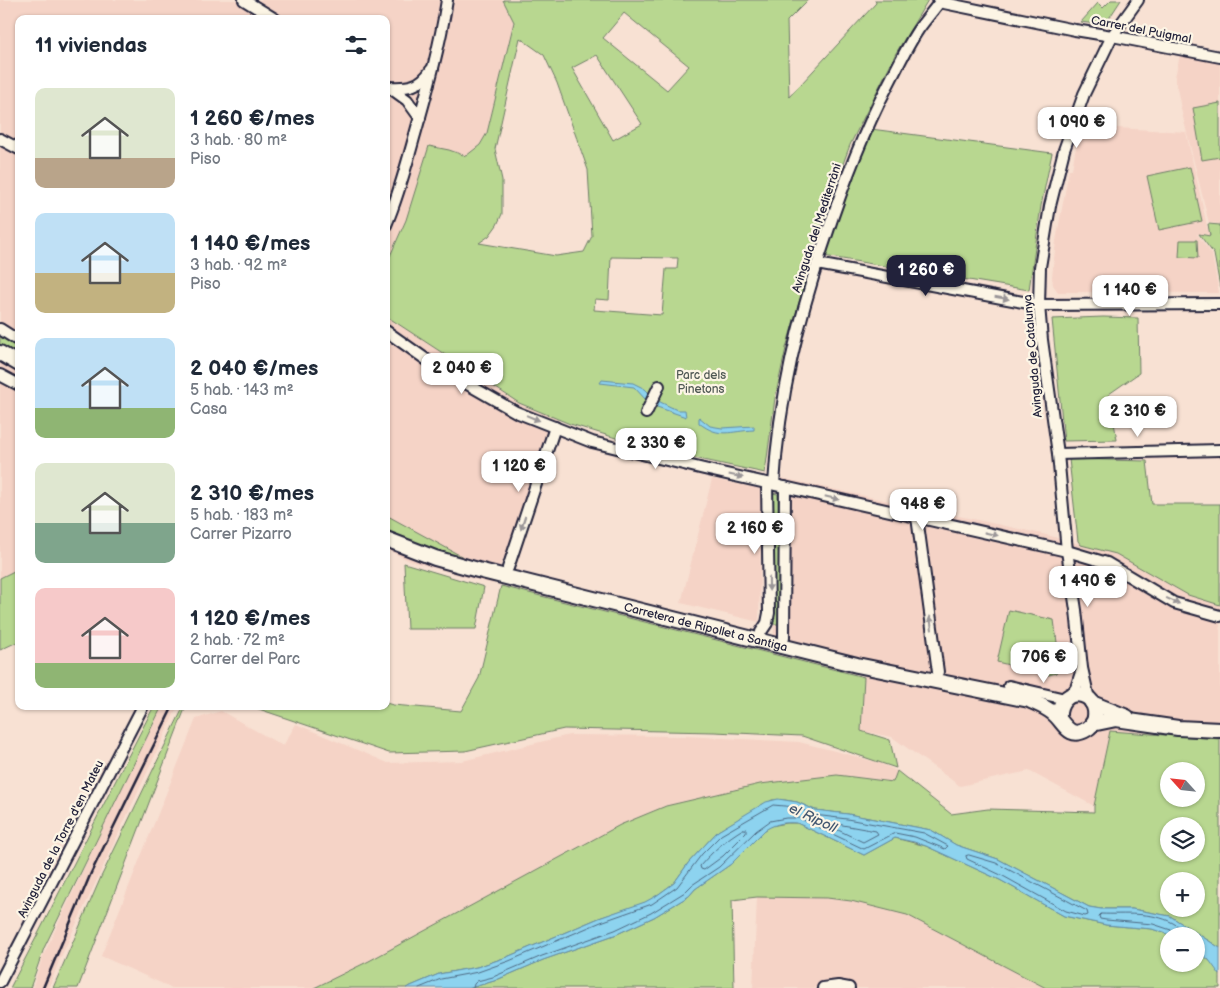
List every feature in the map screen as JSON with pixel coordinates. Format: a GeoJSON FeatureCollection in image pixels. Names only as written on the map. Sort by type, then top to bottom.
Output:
{"type":"FeatureCollection","features":[{"type":"Feature","properties":{"kind":"main road"},"geometry":{"type":"LineString","coordinates":[[0,353],[15,362]]}},
{"type":"Feature","properties":{"kind":"main road","name":"Carretera de Ripollet a Santiga"},"geometry":{"type":"LineString","coordinates":[[390,541],[428,556],[478,570],[780,646],[857,665],[1029,700]]}},
{"type":"Feature","properties":{"kind":"main road"},"geometry":{"type":"LineString","coordinates":[[1029,700],[1081,695],[1134,721]]}},
{"type":"Feature","properties":{"kind":"main road"},"geometry":{"type":"LineString","coordinates":[[1059,718],[1059,709],[1066,697]]}},
{"type":"Feature","properties":{"kind":"main road"},"geometry":{"type":"LineString","coordinates":[[1029,700],[1047,708],[1059,718],[1064,727],[1073,732],[1084,731],[1092,724],[1116,719],[1178,728],[1220,730]]}},
{"type":"Feature","properties":{"kind":"main road"},"geometry":{"type":"LineString","coordinates":[[1090,701],[1095,714],[1092,724]]}},
{"type":"Feature","properties":{"kind":"street"},"geometry":{"type":"LineString","coordinates":[[244,0],[268,15]]}},
{"type":"Feature","properties":{"kind":"street"},"geometry":{"type":"LineString","coordinates":[[390,216],[420,118],[448,0]]}},
{"type":"Feature","properties":{"kind":"street","name":"Avinguda de Catalunya"},"geometry":{"type":"LineString","coordinates":[[1090,701],[1082,668],[1076,610],[1066,552],[1058,454],[1052,421],[1039,305],[1040,267],[1050,206],[1064,150],[1084,94],[1112,36],[1138,0]]}},
{"type":"Feature","properties":{"kind":"street","name":"Carrer del Puigmal"},"geometry":{"type":"LineString","coordinates":[[940,1],[1075,30],[1220,57]]}},
{"type":"Feature","properties":{"kind":"street","name":"Avinguda del Mediterràni"},"geometry":{"type":"LineString","coordinates":[[761,632],[767,623],[770,613],[775,485],[787,377],[796,333],[848,172],[871,118],[918,31],[940,1]]}},
{"type":"Feature","properties":{"kind":"street"},"geometry":{"type":"LineString","coordinates":[[390,86],[413,86],[425,79],[434,65]]}},
{"type":"Feature","properties":{"kind":"street"},"geometry":{"type":"LineString","coordinates":[[390,87],[407,100],[420,118]]}},
{"type":"Feature","properties":{"kind":"street"},"geometry":{"type":"LineString","coordinates":[[0,139],[15,147]]}},
{"type":"Feature","properties":{"kind":"street"},"geometry":{"type":"LineString","coordinates":[[817,264],[1039,305],[1220,304]]}},
{"type":"Feature","properties":{"kind":"street"},"geometry":{"type":"LineString","coordinates":[[0,329],[15,338]]}},
{"type":"Feature","properties":{"kind":"street"},"geometry":{"type":"LineString","coordinates":[[390,334],[434,365],[508,407],[592,442],[1107,563],[1174,603],[1220,616]]}},
{"type":"Feature","properties":{"kind":"street"},"geometry":{"type":"LineString","coordinates":[[0,374],[15,383]]}},
{"type":"Feature","properties":{"kind":"street"},"geometry":{"type":"LineString","coordinates":[[646,413],[660,386]]}},
{"type":"Feature","properties":{"kind":"street"},"geometry":{"type":"LineString","coordinates":[[508,568],[554,427]]}},
{"type":"Feature","properties":{"kind":"street"},"geometry":{"type":"LineString","coordinates":[[1058,454],[1220,450]]}},
{"type":"Feature","properties":{"kind":"street","name":"Avinguda del Mediterràni"},"geometry":{"type":"LineString","coordinates":[[775,485],[784,638]]}},
{"type":"Feature","properties":{"kind":"street"},"geometry":{"type":"LineString","coordinates":[[917,517],[938,672]]}},
{"type":"Feature","properties":{"kind":"street","name":"Avinguda de Catalunya"},"geometry":{"type":"LineString","coordinates":[[1066,697],[1076,688],[1082,668]]}},
{"type":"Feature","properties":{"kind":"street"},"geometry":{"type":"LineString","coordinates":[[1009,686],[1066,697]]}},
{"type":"Feature","properties":{"kind":"street","name":"Avinguda de la Torre d'en Mateu"},"geometry":{"type":"LineString","coordinates":[[0,982],[141,710]]}},
{"type":"Feature","properties":{"kind":"street"},"geometry":{"type":"LineString","coordinates":[[823,988],[838,986],[849,988]]}},
{"type":"Feature","properties":{"kind":"shaded area"},"geometry":{"type":"Polygon","coordinates":[[[0,0],[503,0],[514,22],[487,133],[480,145],[466,156],[449,150],[406,220],[390,256],[390,15],[15,15],[15,572],[0,578],[0,0]]]}},
{"type":"Feature","properties":{"kind":"shaded area"},"geometry":{"type":"Polygon","coordinates":[[[1180,55],[1220,63],[1220,224],[1209,223],[1181,109],[1175,77],[1180,55]]]}},
{"type":"Feature","properties":{"kind":"shaded area"},"geometry":{"type":"Polygon","coordinates":[[[1083,126],[1186,132],[1209,235],[1197,234],[1212,254],[1219,293],[1058,292],[1053,285],[1052,277],[1056,241],[1069,170],[1072,169],[1083,126]]]}},
{"type":"Feature","properties":{"kind":"shaded area"},"geometry":{"type":"Polygon","coordinates":[[[390,319],[519,403],[559,420],[493,584],[410,561],[390,551],[390,319]]]}},
{"type":"Feature","properties":{"kind":"shaded area"},"geometry":{"type":"Polygon","coordinates":[[[781,478],[1047,535],[1116,554],[1188,595],[1220,605],[1220,739],[1110,731],[1094,806],[1029,771],[960,786],[892,737],[861,731],[864,675],[773,652],[781,478]]]}},
{"type":"Feature","properties":{"kind":"shaded area"},"geometry":{"type":"Polygon","coordinates":[[[712,479],[762,489],[759,622],[681,603],[712,479]]]}},
{"type":"Feature","properties":{"kind":"shaded area"},"geometry":{"type":"Polygon","coordinates":[[[160,710],[176,710],[59,961],[49,988],[32,988],[43,956],[160,710]]]}},
{"type":"Feature","properties":{"kind":"shaded area"},"geometry":{"type":"Polygon","coordinates":[[[221,711],[283,746],[296,724],[388,763],[462,761],[569,735],[684,736],[799,742],[880,763],[897,771],[894,782],[837,775],[760,784],[666,806],[620,825],[369,961],[314,988],[172,988],[101,956],[196,719],[221,711]]]}},
{"type":"Feature","properties":{"kind":"shaded area"},"geometry":{"type":"Polygon","coordinates":[[[757,897],[827,898],[851,901],[907,915],[1046,988],[753,988],[757,897]]]}},
{"type":"Feature","properties":{"kind":"green space","name":"Parc dels Pinetons"},"geometry":{"type":"Polygon","coordinates":[[[503,0],[808,0],[787,21],[789,97],[876,3],[875,0],[928,0],[896,53],[850,145],[824,215],[786,348],[775,398],[765,473],[652,449],[570,424],[519,403],[390,319],[390,256],[406,220],[429,146],[466,156],[480,145],[487,133],[514,22],[503,0]],[[624,13],[603,38],[667,90],[689,66],[624,13]],[[520,38],[495,149],[502,180],[502,214],[489,236],[479,243],[556,256],[584,252],[592,236],[588,170],[557,83],[544,55],[520,38]],[[597,55],[572,68],[613,140],[642,124],[597,55]],[[611,257],[609,300],[595,299],[594,310],[662,315],[666,269],[677,269],[678,258],[611,257]]]}},
{"type":"Feature","properties":{"kind":"green space"},"geometry":{"type":"Polygon","coordinates":[[[1111,0],[1121,0],[1106,23],[1102,25],[1081,22],[1098,3],[1103,8],[1111,0]]]}},
{"type":"Feature","properties":{"kind":"green space"},"geometry":{"type":"Polygon","coordinates":[[[1220,103],[1220,157],[1202,160],[1193,108],[1220,103]]]}},
{"type":"Feature","properties":{"kind":"green space"},"geometry":{"type":"Polygon","coordinates":[[[871,129],[1052,153],[1041,206],[1029,290],[824,256],[851,174],[871,129]]]}},
{"type":"Feature","properties":{"kind":"green space"},"geometry":{"type":"Polygon","coordinates":[[[1190,167],[1202,221],[1159,230],[1147,176],[1190,167]]]}},
{"type":"Feature","properties":{"kind":"green space"},"geometry":{"type":"Polygon","coordinates":[[[1208,224],[1220,225],[1220,287],[1214,254],[1199,234],[1210,236],[1208,224]]]}},
{"type":"Feature","properties":{"kind":"green space"},"geometry":{"type":"Polygon","coordinates":[[[1180,240],[1197,240],[1198,258],[1179,257],[1180,240]]]}},
{"type":"Feature","properties":{"kind":"green space"},"geometry":{"type":"Polygon","coordinates":[[[1138,318],[1139,373],[1109,394],[1117,440],[1064,441],[1052,319],[1138,318]]]}},
{"type":"Feature","properties":{"kind":"green space"},"geometry":{"type":"Polygon","coordinates":[[[0,335],[15,345],[15,356],[0,347],[0,335]]]}},
{"type":"Feature","properties":{"kind":"green space"},"geometry":{"type":"Polygon","coordinates":[[[1069,459],[1147,461],[1152,504],[1220,504],[1220,605],[1188,595],[1116,554],[1081,545],[1078,541],[1069,459]]]}},
{"type":"Feature","properties":{"kind":"green space"},"geometry":{"type":"Polygon","coordinates":[[[771,493],[778,494],[780,624],[772,624],[771,493]]]}},
{"type":"Feature","properties":{"kind":"green space"},"geometry":{"type":"Polygon","coordinates":[[[390,517],[477,563],[538,579],[449,556],[390,534],[390,517]]]}},
{"type":"Feature","properties":{"kind":"green space"},"geometry":{"type":"Polygon","coordinates":[[[404,563],[484,587],[476,629],[407,629],[404,563]]]}},
{"type":"Feature","properties":{"kind":"green space"},"geometry":{"type":"Polygon","coordinates":[[[15,572],[15,643],[0,650],[0,578],[15,572]]]}},
{"type":"Feature","properties":{"kind":"green space"},"geometry":{"type":"Polygon","coordinates":[[[538,579],[748,632],[676,614],[538,579]]]}},
{"type":"Feature","properties":{"kind":"green space"},"geometry":{"type":"Polygon","coordinates":[[[501,586],[864,677],[861,731],[890,740],[896,768],[802,736],[714,732],[564,729],[465,751],[389,753],[262,710],[390,710],[390,704],[461,711],[479,678],[501,586]]]}},
{"type":"Feature","properties":{"kind":"green space"},"geometry":{"type":"Polygon","coordinates":[[[1009,610],[1054,620],[1060,665],[1056,673],[1049,675],[997,662],[1009,610]]]}},
{"type":"Feature","properties":{"kind":"green space"},"geometry":{"type":"Polygon","coordinates":[[[748,632],[876,662],[1010,688],[1011,691],[838,655],[748,632]]]}},
{"type":"Feature","properties":{"kind":"green space"},"geometry":{"type":"Polygon","coordinates":[[[152,710],[160,710],[44,948],[30,988],[10,988],[152,710]]]}},
{"type":"Feature","properties":{"kind":"green space"},"geometry":{"type":"Polygon","coordinates":[[[182,710],[184,710],[78,988],[53,988],[101,877],[182,710]]]}},
{"type":"Feature","properties":{"kind":"green space"},"geometry":{"type":"Polygon","coordinates":[[[1110,731],[1220,739],[1220,948],[1205,938],[1205,927],[1187,927],[1172,917],[1205,917],[1205,872],[1160,872],[1160,914],[1132,909],[1101,909],[1089,907],[998,859],[956,845],[931,830],[848,814],[815,810],[797,802],[772,800],[718,831],[689,862],[674,883],[645,903],[599,918],[507,957],[477,967],[439,974],[406,988],[314,988],[369,961],[620,825],[666,806],[760,784],[837,775],[893,782],[897,771],[951,814],[988,809],[1094,812],[1110,731]]]}},
{"type":"Feature","properties":{"kind":"green space"},"geometry":{"type":"Polygon","coordinates":[[[797,823],[864,855],[895,838],[926,846],[1000,880],[1064,916],[1106,925],[1152,929],[1160,932],[1160,972],[1205,972],[1205,957],[1220,975],[1220,988],[1046,988],[907,915],[851,901],[827,898],[757,897],[732,900],[734,988],[470,988],[494,981],[543,960],[617,934],[654,917],[689,896],[695,889],[731,864],[771,826],[797,823]]]}},
{"type":"Feature","properties":{"kind":"water"},"geometry":{"type":"Polygon","coordinates":[[[602,380],[633,383],[645,389],[656,400],[677,410],[685,410],[686,417],[657,407],[646,400],[634,387],[600,383],[602,380]]]}},
{"type":"Feature","properties":{"kind":"water"},"geometry":{"type":"Polygon","coordinates":[[[699,417],[710,426],[722,428],[754,426],[754,430],[719,433],[699,423],[699,417]]]}},
{"type":"Feature","properties":{"kind":"water","name":"el Ripoll"},"geometry":{"type":"Polygon","coordinates":[[[778,799],[797,802],[815,810],[848,814],[931,830],[956,845],[998,859],[1089,907],[1132,909],[1160,914],[1160,917],[1172,917],[1187,927],[1160,927],[1160,932],[1152,929],[1106,925],[1064,916],[1000,880],[926,846],[895,838],[864,855],[797,823],[789,823],[777,824],[765,830],[731,864],[695,889],[689,896],[654,917],[617,934],[543,960],[494,981],[470,988],[406,988],[439,974],[477,967],[507,957],[599,918],[645,902],[674,883],[689,862],[718,831],[766,802],[778,799]]]}},
{"type":"Feature","properties":{"kind":"water"},"geometry":{"type":"Polygon","coordinates":[[[1205,938],[1220,948],[1220,975],[1205,957],[1205,938]]]}},
{"type":"Feature","properties":{"kind":"railway"},"geometry":{"type":"LineString","coordinates":[[43,988],[91,873],[171,710]]}}]}
